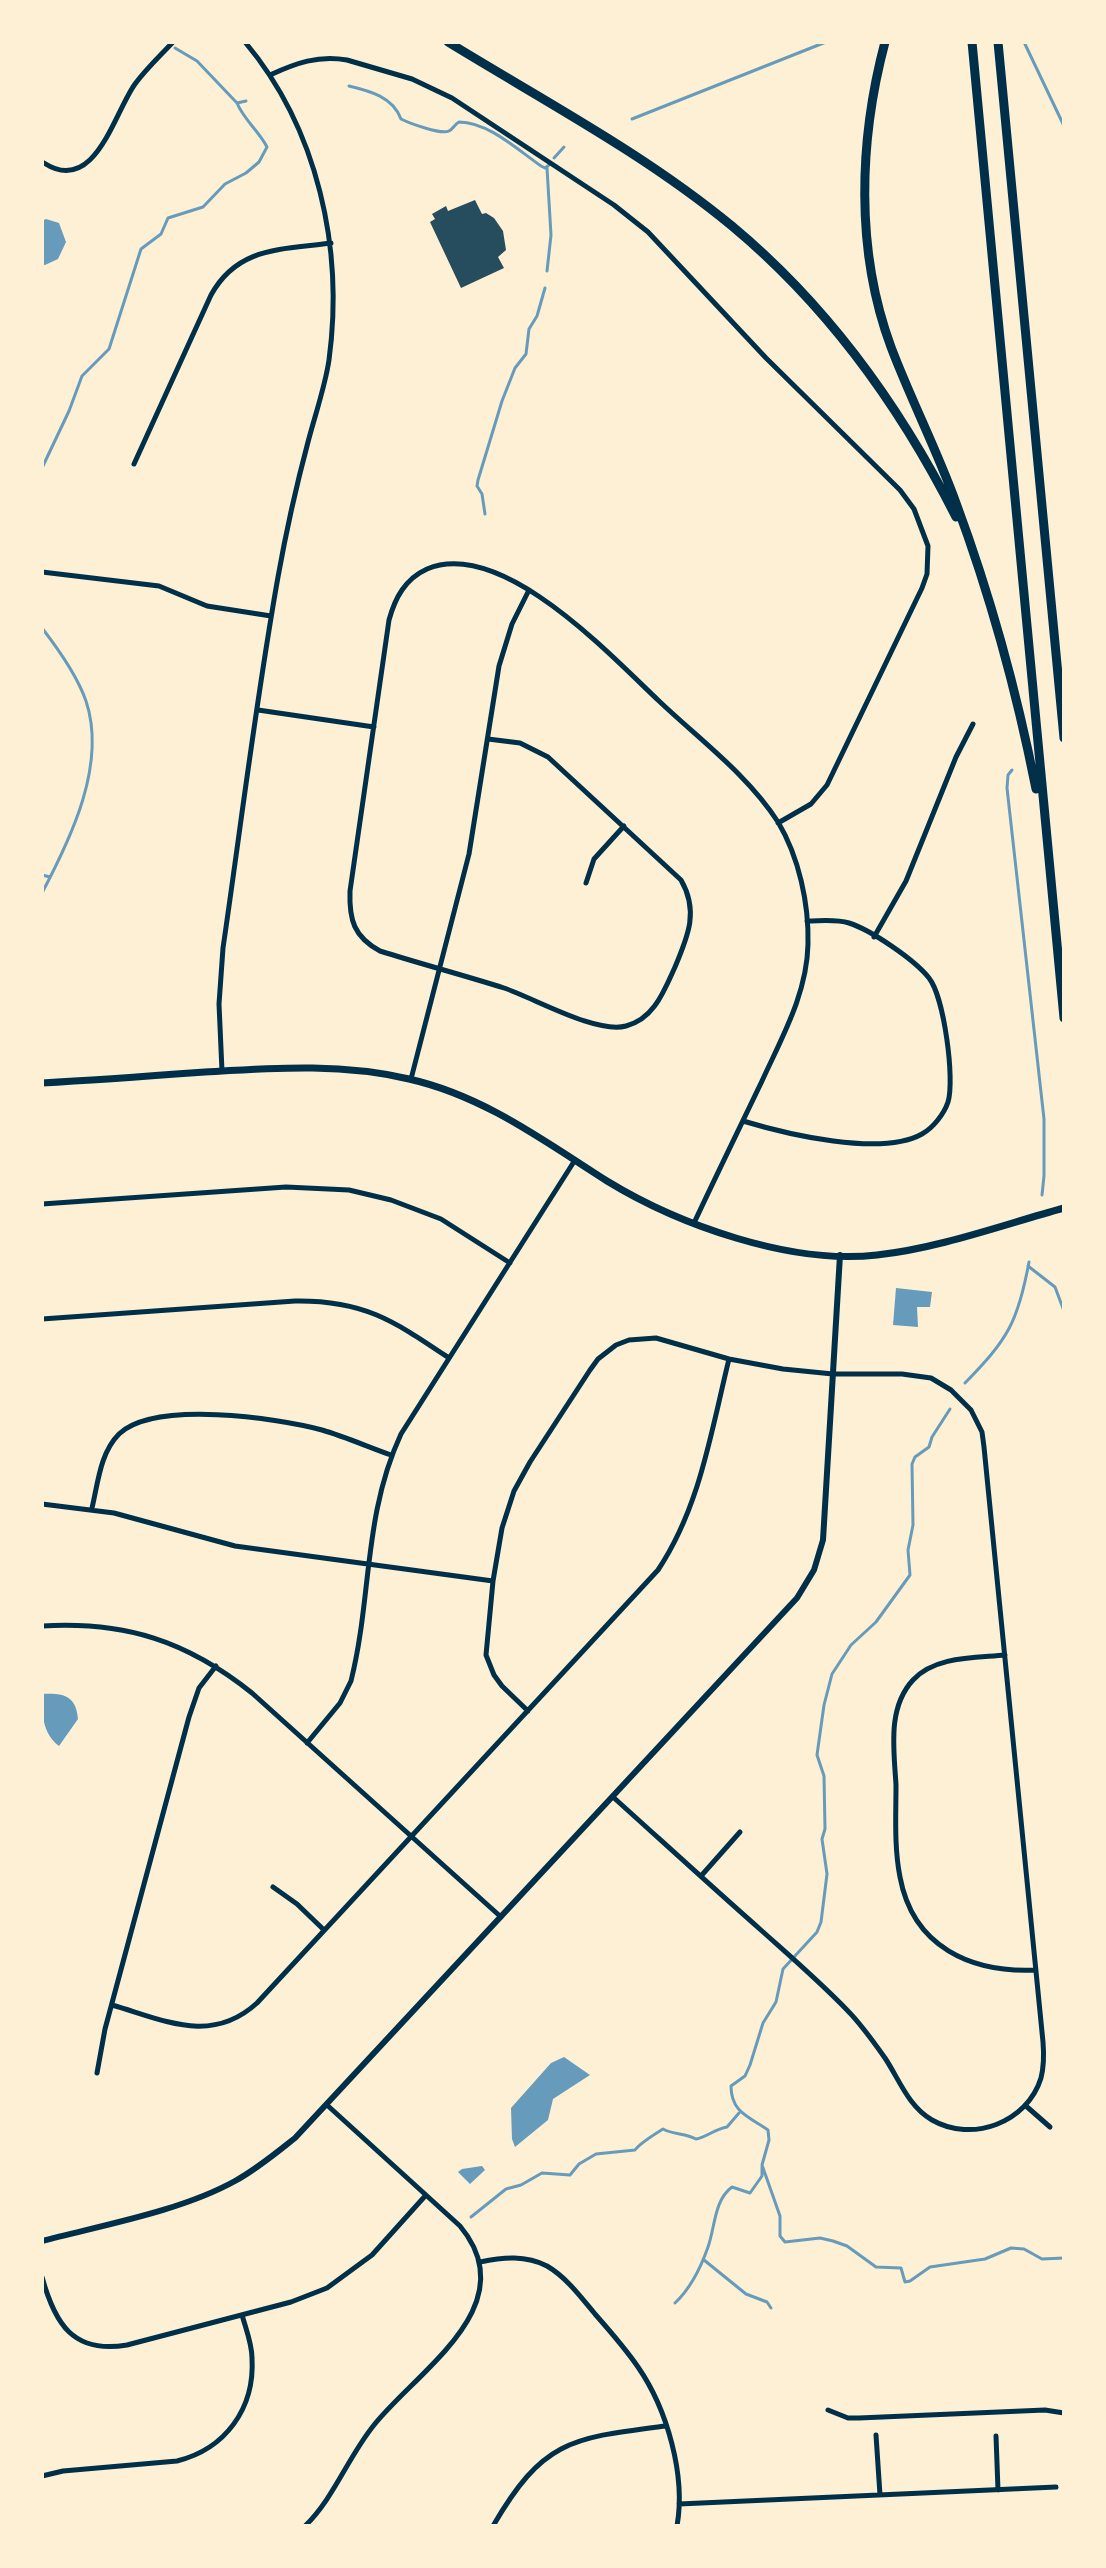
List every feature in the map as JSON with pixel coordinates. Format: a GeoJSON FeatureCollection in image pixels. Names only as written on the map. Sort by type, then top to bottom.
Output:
{"type":"FeatureCollection","features":[{"type":"Feature","properties":{"kind":"highway"},"geometry":{"type":"LineString","coordinates":[[448,42],[662,174],[733,227],[793,281],[858,357],[905,423],[928,460],[971,547]]}},
{"type":"Feature","properties":{"kind":"highway"},"geometry":{"type":"LineString","coordinates":[[885,42],[870,108],[866,150],[864,190],[871,268],[890,345],[956,501],[993,607],[1047,840]]}},
{"type":"Feature","properties":{"kind":"highway"},"geometry":{"type":"LineString","coordinates":[[972,42],[1064,1018]]}},
{"type":"Feature","properties":{"kind":"highway"},"geometry":{"type":"LineString","coordinates":[[998,42],[1064,738]]}},
{"type":"Feature","properties":{"kind":"main road"},"geometry":{"type":"LineString","coordinates":[[42,1083],[286,1067],[337,1068],[411,1079],[500,1113],[635,1196],[693,1224],[728,1236],[785,1249],[874,1256],[932,1245],[1064,1208]]}},
{"type":"Feature","properties":{"kind":"street"},"geometry":{"type":"LineString","coordinates":[[44,163],[51,168],[68,171],[91,159],[109,135],[134,85],[173,42]]}},
{"type":"Feature","properties":{"kind":"street"},"geometry":{"type":"LineString","coordinates":[[222,1071],[219,1004],[223,948],[271,616],[288,520],[328,363],[333,296],[331,243],[311,160],[270,75],[245,42]]}},
{"type":"Feature","properties":{"kind":"street"},"geometry":{"type":"LineString","coordinates":[[270,75],[302,62],[333,57],[412,79],[482,116],[614,205],[648,232],[773,365],[887,475],[914,509],[924,533],[929,560],[915,605],[827,785],[811,804],[778,823]]}},
{"type":"Feature","properties":{"kind":"street"},"geometry":{"type":"LineString","coordinates":[[134,464],[211,295],[226,273],[246,258],[261,252],[331,243]]}},
{"type":"Feature","properties":{"kind":"street"},"geometry":{"type":"LineString","coordinates":[[488,739],[520,743],[548,757],[687,889],[691,925],[662,996],[647,1015],[626,1026],[604,1027],[509,990],[380,951],[367,944],[353,928],[350,891],[374,727],[392,609],[404,587],[423,571],[448,564],[470,565],[529,590],[566,615],[732,770],[760,798],[778,823],[799,875],[807,921],[806,962],[797,1002],[693,1224]]}},
{"type":"Feature","properties":{"kind":"street"},"geometry":{"type":"LineString","coordinates":[[42,572],[159,586],[207,606],[271,616]]}},
{"type":"Feature","properties":{"kind":"street"},"geometry":{"type":"LineString","coordinates":[[411,1079],[469,854],[503,649],[529,590]]}},
{"type":"Feature","properties":{"kind":"street"},"geometry":{"type":"LineString","coordinates":[[258,710],[374,727]]}},
{"type":"Feature","properties":{"kind":"street"},"geometry":{"type":"LineString","coordinates":[[874,937],[906,881],[956,757],[973,724]]}},
{"type":"Feature","properties":{"kind":"street"},"geometry":{"type":"LineString","coordinates":[[586,883],[594,859],[624,826]]}},
{"type":"Feature","properties":{"kind":"street"},"geometry":{"type":"LineString","coordinates":[[743,1121],[797,1136],[858,1142],[906,1140],[919,1136],[944,1111],[950,1090],[944,1018],[937,991],[921,970],[848,923],[807,921]]}},
{"type":"Feature","properties":{"kind":"street"},"geometry":{"type":"LineString","coordinates":[[307,1743],[340,1703],[351,1681],[379,1493],[391,1455],[411,1415],[575,1159]]}},
{"type":"Feature","properties":{"kind":"street"},"geometry":{"type":"LineString","coordinates":[[42,1204],[286,1187],[349,1190],[391,1200],[441,1219],[510,1263]]}},
{"type":"Feature","properties":{"kind":"street"},"geometry":{"type":"LineString","coordinates":[[42,2241],[168,2207],[216,2190],[247,2174],[279,2151],[327,2105],[797,1598],[820,1555],[824,1532],[840,1255]]}},
{"type":"Feature","properties":{"kind":"street"},"geometry":{"type":"LineString","coordinates":[[42,1319],[295,1301],[326,1302],[353,1306],[386,1318],[449,1358]]}},
{"type":"Feature","properties":{"kind":"street"},"geometry":{"type":"LineString","coordinates":[[528,1711],[502,1686],[486,1655],[502,1528],[521,1478],[598,1359],[616,1345],[629,1340],[656,1338],[729,1359],[783,1369],[931,1378],[962,1399],[977,1419],[984,1447],[1036,1970],[1043,2069],[1026,2106],[1016,2115],[988,2128],[956,2129],[931,2120],[912,2103],[864,2029],[797,1963],[613,1797]]}},
{"type":"Feature","properties":{"kind":"street"},"geometry":{"type":"LineString","coordinates":[[112,2005],[197,2028],[236,2020],[257,2003],[645,1586],[670,1553],[697,1492],[729,1359]]}},
{"type":"Feature","properties":{"kind":"street"},"geometry":{"type":"LineString","coordinates":[[92,1508],[106,1453],[120,1433],[145,1420],[168,1416],[227,1415],[288,1422],[391,1455]]}},
{"type":"Feature","properties":{"kind":"street"},"geometry":{"type":"LineString","coordinates":[[42,1504],[92,1508],[235,1546],[493,1581]]}},
{"type":"Feature","properties":{"kind":"street"},"geometry":{"type":"LineString","coordinates":[[42,1626],[107,1626],[138,1633],[173,1643],[216,1666],[252,1693],[501,1917]]}},
{"type":"Feature","properties":{"kind":"street"},"geometry":{"type":"LineString","coordinates":[[1005,1655],[942,1663],[915,1677],[899,1702],[894,1730],[898,1866],[912,1911],[921,1926],[944,1948],[959,1959],[985,1968],[1036,1970]]}},
{"type":"Feature","properties":{"kind":"street"},"geometry":{"type":"LineString","coordinates":[[97,2073],[112,2005],[189,1717],[199,1688],[216,1666]]}},
{"type":"Feature","properties":{"kind":"street"},"geometry":{"type":"LineString","coordinates":[[701,1876],[740,1832]]}},
{"type":"Feature","properties":{"kind":"street"},"geometry":{"type":"LineString","coordinates":[[273,1887],[297,1904],[324,1930]]}},
{"type":"Feature","properties":{"kind":"street"},"geometry":{"type":"LineString","coordinates":[[305,2526],[323,2504],[374,2425],[464,2329],[479,2300],[480,2262],[471,2239],[327,2105]]}},
{"type":"Feature","properties":{"kind":"street"},"geometry":{"type":"LineString","coordinates":[[1026,2106],[1050,2127]]}},
{"type":"Feature","properties":{"kind":"street"},"geometry":{"type":"LineString","coordinates":[[42,2277],[49,2302],[60,2324],[80,2340],[102,2348],[127,2345],[308,2297],[344,2278],[372,2255],[426,2195]]}},
{"type":"Feature","properties":{"kind":"street"},"geometry":{"type":"LineString","coordinates":[[480,2262],[500,2258],[526,2259],[547,2266],[569,2284],[640,2369],[665,2426],[676,2467],[677,2526]]}},
{"type":"Feature","properties":{"kind":"street"},"geometry":{"type":"LineString","coordinates":[[42,2476],[63,2471],[177,2461],[191,2458],[216,2444],[236,2423],[251,2386],[252,2357],[242,2315]]}},
{"type":"Feature","properties":{"kind":"street"},"geometry":{"type":"LineString","coordinates":[[828,2410],[848,2418],[1045,2410],[1064,2413]]}},
{"type":"Feature","properties":{"kind":"street"},"geometry":{"type":"LineString","coordinates":[[493,2526],[521,2482],[550,2455],[565,2446],[594,2436],[665,2426]]}},
{"type":"Feature","properties":{"kind":"street"},"geometry":{"type":"LineString","coordinates":[[876,2435],[880,2495]]}},
{"type":"Feature","properties":{"kind":"street"},"geometry":{"type":"LineString","coordinates":[[996,2436],[998,2490]]}},
{"type":"Feature","properties":{"kind":"street"},"geometry":{"type":"LineString","coordinates":[[679,2504],[1056,2487]]}},
{"type":"Feature","properties":{"kind":"water"},"geometry":{"type":"Polygon","coordinates":[[[46,219],[59,223],[66,242],[58,259],[45,265],[42,264],[42,221],[46,219]]]}},
{"type":"Feature","properties":{"kind":"water"},"geometry":{"type":"Polygon","coordinates":[[[896,1288],[932,1292],[930,1307],[917,1307],[918,1327],[893,1325],[896,1288]]]}},
{"type":"Feature","properties":{"kind":"water"},"geometry":{"type":"Polygon","coordinates":[[[42,1694],[67,1697],[77,1711],[78,1719],[59,1746],[46,1729],[42,1694]]]}},
{"type":"Feature","properties":{"kind":"water"},"geometry":{"type":"Polygon","coordinates":[[[564,2057],[590,2075],[553,2099],[548,2120],[515,2147],[511,2108],[551,2063],[564,2057]]]}},
{"type":"Feature","properties":{"kind":"water"},"geometry":{"type":"Polygon","coordinates":[[[482,2166],[485,2170],[470,2184],[458,2172],[462,2169],[482,2166]]]}},
{"type":"Feature","properties":{"kind":"building"},"geometry":{"type":"Polygon","coordinates":[[[475,200],[482,214],[494,218],[503,231],[506,250],[498,257],[504,268],[461,288],[430,222],[435,219],[432,214],[446,206],[448,211],[475,200]]]}},
{"type":"Feature","properties":{"kind":"waterway"},"geometry":{"type":"LineString","coordinates":[[632,119],[826,42]]}},
{"type":"Feature","properties":{"kind":"waterway"},"geometry":{"type":"LineString","coordinates":[[1024,42],[1064,126]]}},
{"type":"Feature","properties":{"kind":"waterway"},"geometry":{"type":"LineString","coordinates":[[175,48],[197,61],[237,103],[246,101]]}},
{"type":"Feature","properties":{"kind":"waterway"},"geometry":{"type":"LineString","coordinates":[[349,86],[387,100],[401,119],[411,123],[445,132],[459,122],[470,123],[502,138],[541,166],[545,168],[549,165]]}},
{"type":"Feature","properties":{"kind":"waterway"},"geometry":{"type":"LineString","coordinates":[[42,468],[82,376],[109,349],[141,249],[161,234],[168,218],[203,207],[225,184],[259,162],[267,147],[237,103]]}},
{"type":"Feature","properties":{"kind":"waterway"},"geometry":{"type":"LineString","coordinates":[[554,158],[564,147]]}},
{"type":"Feature","properties":{"kind":"waterway"},"geometry":{"type":"LineString","coordinates":[[547,168],[551,235],[547,271]]}},
{"type":"Feature","properties":{"kind":"waterway"},"geometry":{"type":"LineString","coordinates":[[485,514],[478,480],[502,401],[515,368],[526,354],[529,329],[537,316],[545,288]]}},
{"type":"Feature","properties":{"kind":"waterway"},"geometry":{"type":"LineString","coordinates":[[42,628],[82,691],[91,725],[92,750],[83,800],[42,893]]}},
{"type":"Feature","properties":{"kind":"waterway"},"geometry":{"type":"LineString","coordinates":[[1012,770],[1008,775],[1007,788],[1044,1119],[1042,1195]]}},
{"type":"Feature","properties":{"kind":"waterway"},"geometry":{"type":"LineString","coordinates":[[42,875],[50,877]]}},
{"type":"Feature","properties":{"kind":"waterway"},"geometry":{"type":"LineString","coordinates":[[965,1383],[992,1354],[1009,1328],[1020,1300],[1029,1262]]}},
{"type":"Feature","properties":{"kind":"waterway"},"geometry":{"type":"LineString","coordinates":[[1028,1266],[1055,1287],[1064,1311]]}},
{"type":"Feature","properties":{"kind":"waterway"},"geometry":{"type":"LineString","coordinates":[[950,1409],[929,1447],[915,1457],[912,1464],[913,1525],[908,1550],[910,1575],[876,1622],[851,1645],[832,1674],[824,1705],[817,1755],[824,1776],[825,1829],[822,1839],[827,1874],[821,1922],[817,1932],[783,1969],[776,2002],[763,2023],[745,2076],[731,2086],[732,2095],[743,2113],[768,2130],[769,2140],[762,2165],[780,2216],[780,2236],[785,2242],[820,2238],[833,2241],[847,2246],[876,2267],[901,2268],[905,2282],[930,2267],[985,2259],[1011,2248],[1024,2249],[1042,2259],[1064,2258]]}},
{"type":"Feature","properties":{"kind":"waterway"},"geometry":{"type":"LineString","coordinates":[[471,2217],[506,2189],[521,2185],[542,2173],[570,2175],[579,2164],[596,2154],[635,2150],[663,2129],[700,2138],[727,2127],[739,2113]]}},
{"type":"Feature","properties":{"kind":"waterway"},"geometry":{"type":"LineString","coordinates":[[675,2303],[691,2284],[702,2262],[722,2199],[732,2187],[750,2193],[762,2176],[762,2167]]}},
{"type":"Feature","properties":{"kind":"waterway"},"geometry":{"type":"LineString","coordinates":[[704,2260],[746,2294],[767,2302],[771,2308]]}}]}
